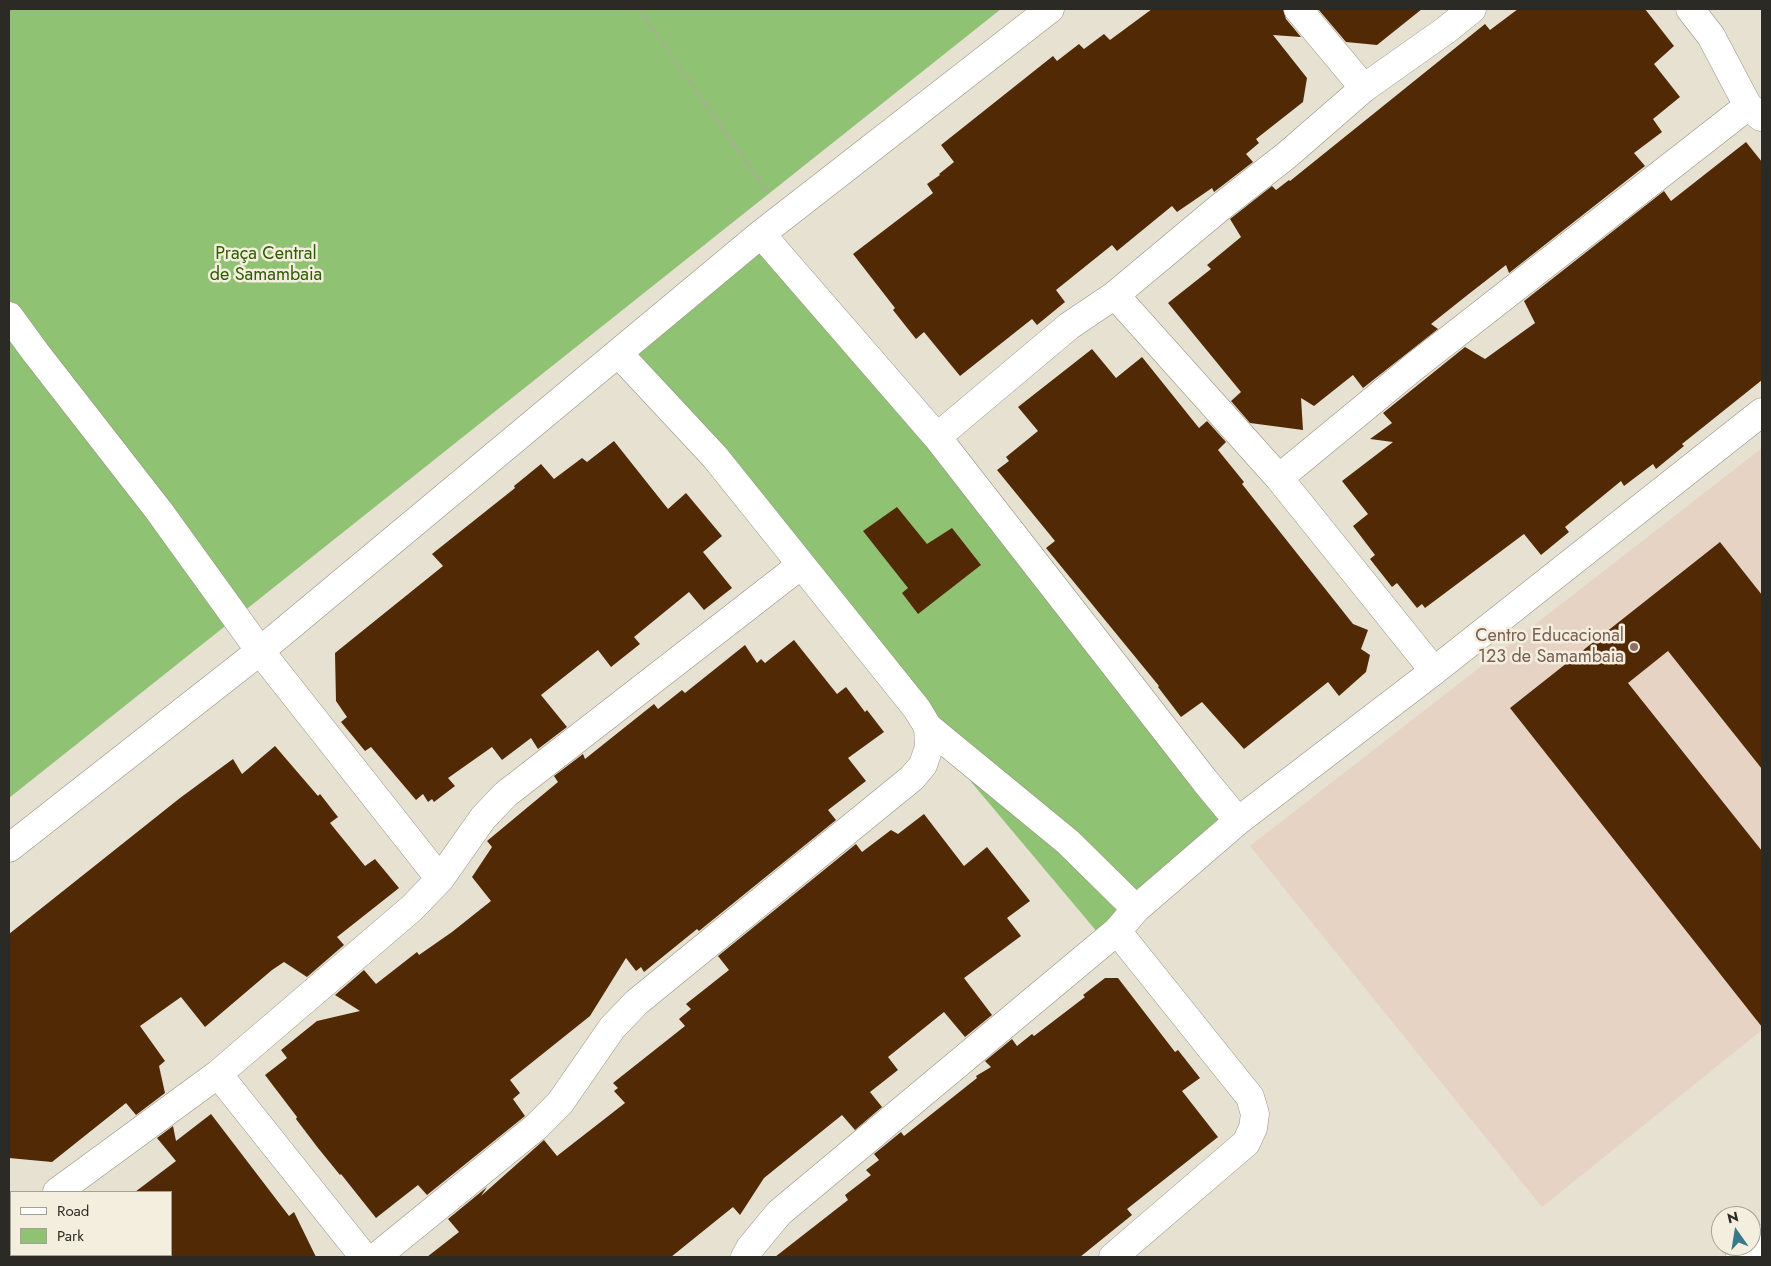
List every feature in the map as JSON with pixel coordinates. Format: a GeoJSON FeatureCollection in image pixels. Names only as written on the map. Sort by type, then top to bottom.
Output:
{"type":"FeatureCollection","features":[{"type":"Feature","properties":{"kind":"street"},"geometry":{"type":"LineString","coordinates":[[9,848],[260,651],[761,234],[1050,9]]}},
{"type":"Feature","properties":{"kind":"street"},"geometry":{"type":"LineString","coordinates":[[1298,9],[1364,88]]}},
{"type":"Feature","properties":{"kind":"street"},"geometry":{"type":"LineString","coordinates":[[936,437],[1069,326],[1115,295],[1218,209],[1287,155],[1364,88],[1446,30],[1472,9]]}},
{"type":"Feature","properties":{"kind":"street"},"geometry":{"type":"LineString","coordinates":[[1279,478],[1415,366],[1755,112],[1711,36],[1690,9]]}},
{"type":"Feature","properties":{"kind":"street"},"geometry":{"type":"LineString","coordinates":[[761,234],[936,437],[1238,821]]}},
{"type":"Feature","properties":{"kind":"street"},"geometry":{"type":"LineString","coordinates":[[1115,295],[1279,478],[1434,671]]}},
{"type":"Feature","properties":{"kind":"street"},"geometry":{"type":"LineString","coordinates":[[9,316],[159,511],[260,651],[440,879]]}},
{"type":"Feature","properties":{"kind":"street"},"geometry":{"type":"LineString","coordinates":[[618,354],[715,457],[917,709],[928,727],[1068,842],[1136,909]]}},
{"type":"Feature","properties":{"kind":"street"},"geometry":{"type":"LineString","coordinates":[[745,1257],[750,1248],[779,1213],[1117,930],[1136,909],[1238,821],[1434,671],[1762,412]]}},
{"type":"Feature","properties":{"kind":"street"},"geometry":{"type":"LineString","coordinates":[[58,1191],[218,1074],[412,908],[440,879],[483,818],[506,794],[801,565]]}},
{"type":"Feature","properties":{"kind":"street"},"geometry":{"type":"LineString","coordinates":[[376,1257],[536,1127],[560,1103],[612,1028],[637,1002],[912,778],[923,765],[929,747],[928,727]]}},
{"type":"Feature","properties":{"kind":"street"},"geometry":{"type":"LineString","coordinates":[[1112,1257],[1246,1143],[1253,1128],[1255,1114],[1250,1097],[1117,930]]}},
{"type":"Feature","properties":{"kind":"street"},"geometry":{"type":"LineString","coordinates":[[218,1074],[364,1257]]}},
{"type":"Feature","properties":{"kind":"street"},"geometry":{"type":"LineString","coordinates":[[1740,1257],[1762,1239]]}},
{"type":"Feature","properties":{"kind":"path"},"geometry":{"type":"LineString","coordinates":[[639,9],[785,216]]}},
{"type":"Feature","properties":{"kind":"shaded area","name":"Centro Educacional 123 de Samambaia"},"geometry":{"type":"Polygon","coordinates":[[[1762,448],[1762,1030],[1542,1207],[1250,846],[1762,448]]]}},
{"type":"Feature","properties":{"kind":"green space","name":"Praça Central de Samambaia"},"geometry":{"type":"Polygon","coordinates":[[[9,9],[1001,9],[9,798],[9,9]]]}},
{"type":"Feature","properties":{"kind":"green space"},"geometry":{"type":"Polygon","coordinates":[[[760,237],[1225,819],[1098,933],[612,354],[760,237]]]}},
{"type":"Feature","properties":{"kind":"building"},"geometry":{"type":"Polygon","coordinates":[[[1152,9],[1283,9],[1286,19],[1301,37],[1273,35],[1307,78],[1303,102],[1256,139],[1259,143],[1246,154],[1253,162],[1214,192],[1212,188],[1177,212],[1172,206],[1117,251],[1112,245],[1056,290],[1065,302],[1037,325],[1032,319],[960,376],[924,332],[916,339],[893,310],[895,308],[853,254],[933,193],[927,184],[954,162],[941,145],[1053,56],[1057,61],[1079,44],[1084,49],[1104,34],[1110,40],[1152,9]]]}},
{"type":"Feature","properties":{"kind":"building"},"geometry":{"type":"Polygon","coordinates":[[[1318,9],[1422,9],[1377,45],[1346,42],[1318,9]]]}},
{"type":"Feature","properties":{"kind":"building"},"geometry":{"type":"Polygon","coordinates":[[[1518,9],[1645,9],[1674,46],[1654,64],[1680,97],[1653,119],[1662,132],[1634,153],[1645,166],[1509,273],[1506,265],[1470,293],[1431,324],[1438,329],[1363,388],[1353,375],[1314,406],[1301,398],[1303,430],[1250,423],[1231,401],[1241,392],[1168,303],[1211,269],[1207,265],[1241,237],[1230,219],[1272,186],[1276,190],[1290,181],[1485,24],[1490,30],[1518,9]]]}},
{"type":"Feature","properties":{"kind":"building"},"geometry":{"type":"Polygon","coordinates":[[[1746,142],[1762,162],[1762,380],[1682,444],[1684,446],[1656,469],[1653,464],[1624,486],[1621,481],[1565,527],[1569,532],[1541,555],[1524,534],[1425,608],[1422,604],[1417,608],[1397,583],[1392,587],[1370,559],[1375,555],[1353,526],[1368,514],[1342,481],[1393,442],[1370,439],[1392,423],[1383,413],[1465,347],[1485,359],[1535,323],[1524,301],[1664,191],[1671,201],[1746,142]]]}},
{"type":"Feature","properties":{"kind":"building"},"geometry":{"type":"Polygon","coordinates":[[[1092,349],[1116,378],[1142,357],[1199,428],[1207,421],[1226,442],[1218,450],[1244,482],[1242,484],[1353,624],[1368,630],[1361,649],[1370,655],[1366,672],[1339,696],[1328,682],[1244,749],[1202,702],[1181,717],[1159,686],[1046,548],[1055,541],[997,470],[1009,461],[1006,457],[1038,431],[1018,407],[1092,349]]]}},
{"type":"Feature","properties":{"kind":"building"},"geometry":{"type":"Polygon","coordinates":[[[614,441],[668,509],[686,493],[722,536],[703,552],[732,588],[704,610],[689,592],[634,637],[640,644],[611,667],[598,650],[541,695],[567,727],[538,749],[531,738],[502,760],[492,747],[448,778],[455,786],[434,802],[432,799],[428,802],[423,794],[416,800],[371,747],[365,751],[341,722],[347,717],[336,701],[335,653],[443,566],[432,554],[515,488],[514,486],[541,464],[554,479],[582,458],[587,462],[614,441]]]}},
{"type":"Feature","properties":{"kind":"building"},"geometry":{"type":"Polygon","coordinates":[[[897,507],[927,544],[952,528],[981,565],[918,614],[902,593],[908,588],[863,531],[897,507]]]}},
{"type":"Feature","properties":{"kind":"building"},"geometry":{"type":"Polygon","coordinates":[[[1720,542],[1762,595],[1762,769],[1668,651],[1628,683],[1762,851],[1762,1027],[1510,708],[1720,542]]]}},
{"type":"Feature","properties":{"kind":"building"},"geometry":{"type":"Polygon","coordinates":[[[794,640],[837,694],[846,687],[865,712],[867,710],[884,732],[848,758],[866,781],[828,810],[836,820],[699,931],[697,929],[644,972],[641,967],[636,971],[626,958],[590,1016],[510,1080],[520,1093],[513,1099],[525,1116],[427,1195],[418,1185],[376,1218],[318,1148],[265,1075],[287,1058],[281,1050],[317,1021],[360,1011],[335,995],[364,970],[376,984],[417,952],[419,955],[452,932],[491,901],[472,877],[492,847],[487,841],[558,782],[554,776],[583,754],[585,759],[654,704],[658,709],[682,690],[685,693],[745,645],[757,663],[761,659],[765,663],[794,640]]]}},
{"type":"Feature","properties":{"kind":"building"},"geometry":{"type":"Polygon","coordinates":[[[275,746],[318,796],[320,794],[338,817],[330,823],[365,866],[375,859],[399,888],[337,937],[344,945],[307,977],[284,962],[205,1027],[181,997],[140,1026],[165,1061],[159,1066],[165,1093],[136,1115],[126,1103],[52,1162],[9,1158],[9,934],[180,798],[233,759],[242,774],[275,746]]]}},
{"type":"Feature","properties":{"kind":"building"},"geometry":{"type":"Polygon","coordinates":[[[924,814],[964,866],[987,847],[1030,901],[1007,918],[1021,936],[964,978],[992,1015],[965,1037],[944,1012],[888,1057],[898,1070],[870,1092],[882,1107],[855,1130],[842,1115],[764,1178],[740,1215],[733,1207],[671,1257],[427,1257],[459,1232],[448,1219],[487,1187],[481,1196],[544,1140],[557,1156],[625,1103],[614,1091],[618,1088],[613,1083],[685,1026],[679,1019],[691,1009],[686,1004],[729,970],[718,956],[856,844],[862,852],[891,830],[898,834],[924,814]]]}},
{"type":"Feature","properties":{"kind":"building"},"geometry":{"type":"Polygon","coordinates":[[[1105,978],[1118,978],[1175,1052],[1178,1050],[1200,1078],[1182,1091],[1218,1137],[1127,1209],[1132,1215],[1080,1257],[775,1257],[848,1200],[845,1195],[871,1175],[866,1170],[879,1160],[874,1154],[901,1132],[904,1136],[977,1078],[976,1076],[991,1067],[985,1061],[1012,1039],[1017,1046],[1032,1034],[1034,1036],[1085,997],[1083,995],[1105,978]]]}},
{"type":"Feature","properties":{"kind":"building"},"geometry":{"type":"Polygon","coordinates":[[[211,1114],[289,1216],[294,1212],[316,1257],[171,1257],[172,1191],[136,1191],[176,1161],[157,1138],[173,1126],[176,1141],[211,1114]]]}},
{"type":"Feature","properties":{"kind":"place","name":"Centro Educacional 123 de Samambaia"},"geometry":{"type":"Point","coordinates":[1634,647]}}]}
